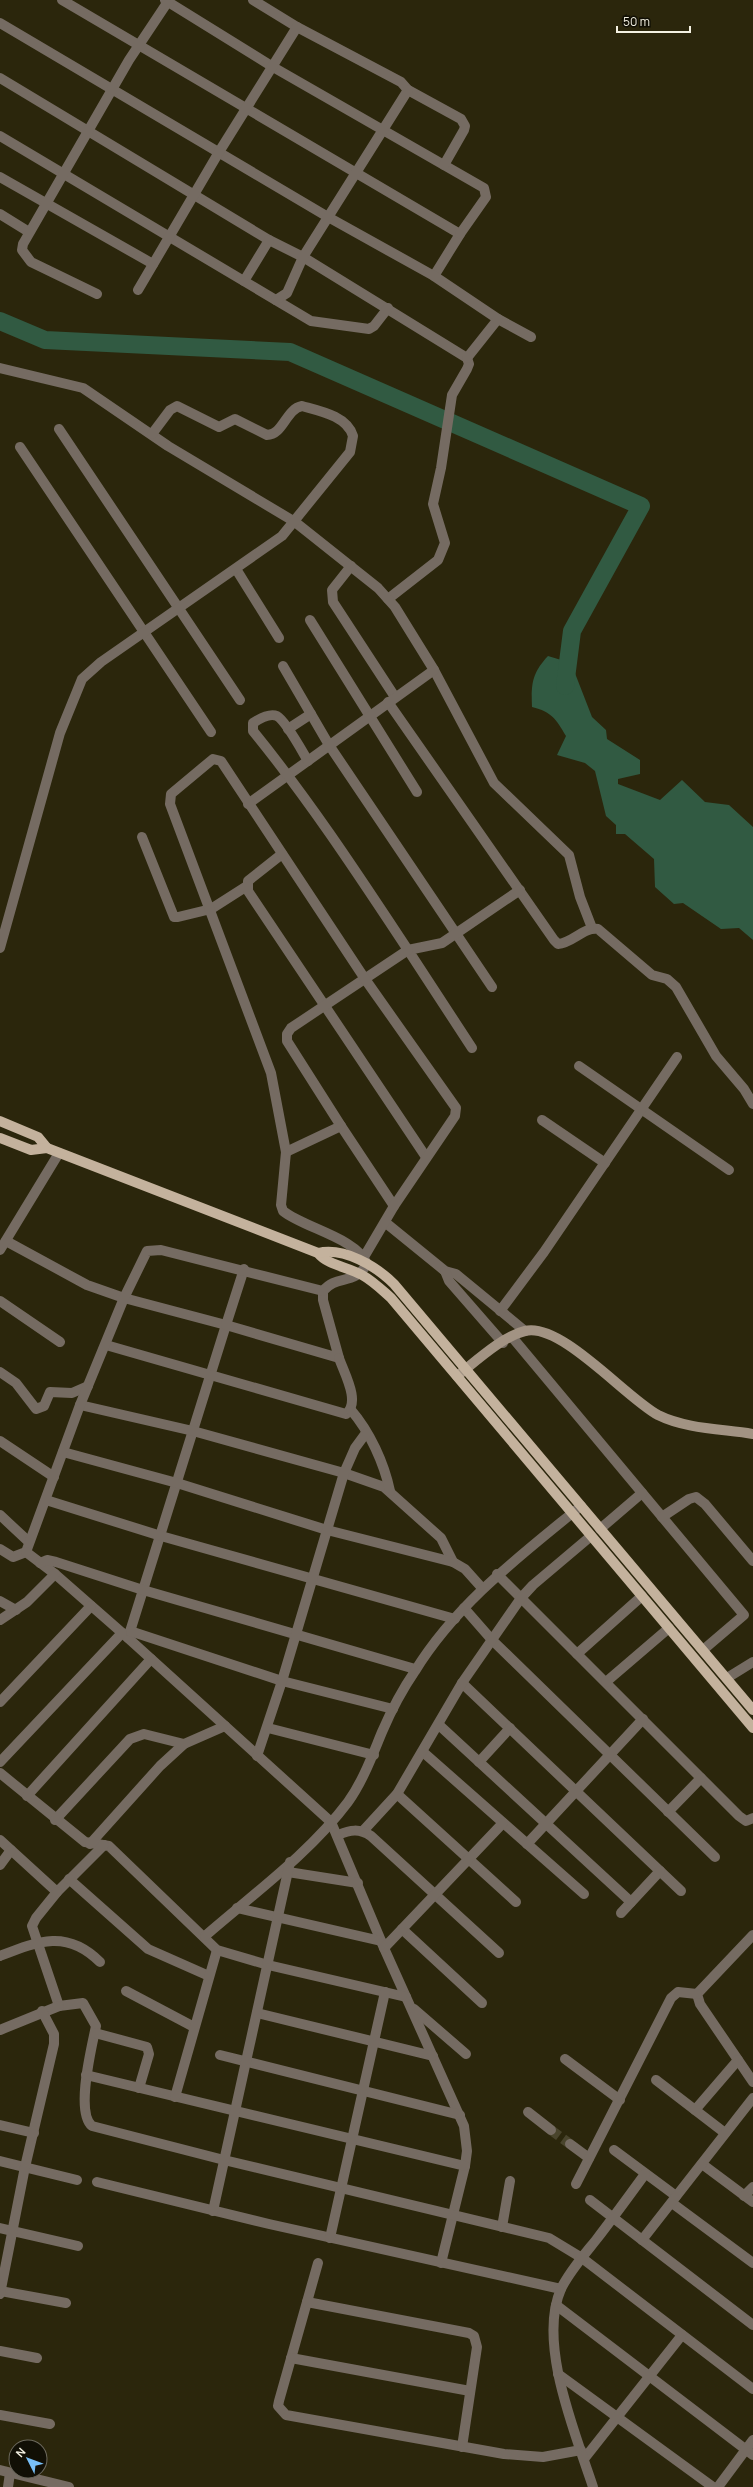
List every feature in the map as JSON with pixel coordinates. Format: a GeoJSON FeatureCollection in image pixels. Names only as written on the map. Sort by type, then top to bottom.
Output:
{"type":"FeatureCollection","features":[{"type":"Feature","properties":{"kind":"main road"},"geometry":{"type":"LineString","coordinates":[[0,1121],[38,1137],[47,1148]]}},
{"type":"Feature","properties":{"kind":"main road"},"geometry":{"type":"LineString","coordinates":[[0,1138],[31,1150],[47,1148],[225,1216],[318,1253],[325,1260],[360,1274],[374,1282],[391,1298],[753,1728]]}},
{"type":"Feature","properties":{"kind":"main road"},"geometry":{"type":"LineString","coordinates":[[318,1253],[328,1251],[366,1261],[394,1284],[752,1709],[742,1716]]}},
{"type":"Feature","properties":{"kind":"street"},"geometry":{"type":"LineString","coordinates":[[62,0],[248,109],[355,174],[460,234]]}},
{"type":"Feature","properties":{"kind":"street"},"geometry":{"type":"LineString","coordinates":[[96,294],[31,262],[22,250],[29,232],[62,174],[167,0],[273,67],[479,185],[486,191],[486,196],[434,276]]}},
{"type":"Feature","properties":{"kind":"street"},"geometry":{"type":"LineString","coordinates":[[254,0],[297,27],[401,82],[408,90],[464,122],[464,130],[444,165]]}},
{"type":"Feature","properties":{"kind":"street"},"geometry":{"type":"LineString","coordinates":[[0,23],[113,88],[328,217],[434,276],[498,319],[530,337]]}},
{"type":"Feature","properties":{"kind":"street"},"geometry":{"type":"LineString","coordinates":[[138,290],[219,152],[248,109],[297,27]]}},
{"type":"Feature","properties":{"kind":"street"},"geometry":{"type":"LineString","coordinates":[[0,78],[88,133],[194,194],[269,240],[304,257],[467,358],[469,364],[467,369],[452,394],[441,468],[433,504],[445,543],[438,560],[388,600]]}},
{"type":"Feature","properties":{"kind":"street"},"geometry":{"type":"LineString","coordinates":[[276,300],[287,292],[304,257],[408,90]]}},
{"type":"Feature","properties":{"kind":"street"},"geometry":{"type":"LineString","coordinates":[[0,136],[244,281],[265,296],[276,300],[311,321],[368,329],[374,326],[388,308]]}},
{"type":"Feature","properties":{"kind":"street"},"geometry":{"type":"LineString","coordinates":[[0,177],[45,204],[153,264]]}},
{"type":"Feature","properties":{"kind":"street"},"geometry":{"type":"LineString","coordinates":[[0,214],[29,232]]}},
{"type":"Feature","properties":{"kind":"street"},"geometry":{"type":"LineString","coordinates":[[244,281],[269,240]]}},
{"type":"Feature","properties":{"kind":"street"},"geometry":{"type":"LineString","coordinates":[[467,358],[498,319]]}},
{"type":"Feature","properties":{"kind":"street"},"geometry":{"type":"LineString","coordinates":[[0,368],[76,385],[152,434],[295,522],[351,566],[388,600],[401,616],[434,670],[494,783],[568,855],[572,861],[580,897],[592,928],[604,934],[652,975],[672,983],[716,1056],[744,1089],[753,1104]]}},
{"type":"Feature","properties":{"kind":"street"},"geometry":{"type":"LineString","coordinates":[[0,948],[60,733],[82,679],[101,662],[282,536],[295,522],[353,445],[352,431],[334,416],[302,406],[296,407],[276,432],[267,435],[235,419],[224,425],[214,426],[177,406],[170,410],[152,434]]}},
{"type":"Feature","properties":{"kind":"street"},"geometry":{"type":"LineString","coordinates":[[59,428],[240,700]]}},
{"type":"Feature","properties":{"kind":"street"},"geometry":{"type":"LineString","coordinates":[[20,447],[143,633],[211,732]]}},
{"type":"Feature","properties":{"kind":"street"},"geometry":{"type":"LineString","coordinates":[[351,566],[332,590],[333,602],[391,699],[558,944],[565,943],[592,928]]}},
{"type":"Feature","properties":{"kind":"street"},"geometry":{"type":"LineString","coordinates":[[236,569],[279,638]]}},
{"type":"Feature","properties":{"kind":"street"},"geometry":{"type":"LineString","coordinates":[[310,620],[368,716],[417,792]]}},
{"type":"Feature","properties":{"kind":"street"},"geometry":{"type":"LineString","coordinates":[[283,666],[329,745],[492,987]]}},
{"type":"Feature","properties":{"kind":"street"},"geometry":{"type":"LineString","coordinates":[[248,804],[391,699],[434,670]]}},
{"type":"Feature","properties":{"kind":"street"},"geometry":{"type":"LineString","coordinates":[[288,729],[311,714]]}},
{"type":"Feature","properties":{"kind":"street"},"geometry":{"type":"LineString","coordinates":[[308,761],[280,718],[271,715],[258,720],[252,727],[288,775],[408,950],[472,1048]]}},
{"type":"Feature","properties":{"kind":"street"},"geometry":{"type":"LineString","coordinates":[[106,1345],[346,1414],[351,1410],[353,1402],[323,1300],[323,1291],[332,1283],[349,1280],[360,1274],[394,1206],[455,1116],[456,1108],[365,979],[221,761],[217,758],[209,761],[174,791],[169,798],[271,1073],[286,1152],[281,1205],[282,1211],[344,1242],[366,1261]]}},
{"type":"Feature","properties":{"kind":"street"},"geometry":{"type":"LineString","coordinates":[[142,837],[174,916],[178,917],[211,909],[247,886],[248,881],[282,854]]}},
{"type":"Feature","properties":{"kind":"street"},"geometry":{"type":"LineString","coordinates":[[247,886],[324,1006],[426,1157]]}},
{"type":"Feature","properties":{"kind":"street"},"geometry":{"type":"LineString","coordinates":[[394,1206],[341,1126],[288,1041],[290,1028],[408,950],[436,945],[455,934],[520,890]]}},
{"type":"Feature","properties":{"kind":"street"},"geometry":{"type":"LineString","coordinates":[[500,1311],[544,1252],[677,1057]]}},
{"type":"Feature","properties":{"kind":"street"},"geometry":{"type":"LineString","coordinates":[[579,1066],[729,1170]]}},
{"type":"Feature","properties":{"kind":"street"},"geometry":{"type":"LineString","coordinates":[[542,1120],[606,1162]]}},
{"type":"Feature","properties":{"kind":"street"},"geometry":{"type":"LineString","coordinates":[[286,1152],[341,1126]]}},
{"type":"Feature","properties":{"kind":"street"},"geometry":{"type":"LineString","coordinates":[[0,1250],[60,1153]]}},
{"type":"Feature","properties":{"kind":"street"},"geometry":{"type":"LineString","coordinates":[[386,1223],[446,1271],[456,1274],[525,1331]]}},
{"type":"Feature","properties":{"kind":"street"},"geometry":{"type":"LineString","coordinates":[[6,1241],[77,1280],[124,1298],[339,1358]]}},
{"type":"Feature","properties":{"kind":"street"},"geometry":{"type":"LineString","coordinates":[[0,1549],[13,1557],[27,1547],[46,1500],[80,1405],[106,1345],[124,1298],[143,1256],[147,1251],[153,1249],[244,1269],[323,1291]]}},
{"type":"Feature","properties":{"kind":"street"},"geometry":{"type":"LineString","coordinates":[[0,1762],[127,1634],[161,1536],[176,1483],[244,1269]]}},
{"type":"Feature","properties":{"kind":"street"},"geometry":{"type":"LineString","coordinates":[[446,1271],[449,1281],[503,1343]]}},
{"type":"Feature","properties":{"kind":"street"},"geometry":{"type":"LineString","coordinates":[[0,1301],[60,1342]]}},
{"type":"Feature","properties":{"kind":"street"},"geometry":{"type":"LineString","coordinates":[[457,1376],[512,1337],[525,1331],[536,1330],[547,1333],[571,1348],[646,1408],[659,1415],[686,1424],[753,1434]]}},
{"type":"Feature","properties":{"kind":"street"},"geometry":{"type":"LineString","coordinates":[[512,1337],[744,1615],[703,1650]]}},
{"type":"Feature","properties":{"kind":"street"},"geometry":{"type":"LineString","coordinates":[[0,1372],[16,1383],[36,1409],[44,1406],[50,1392],[72,1393],[88,1386]]}},
{"type":"Feature","properties":{"kind":"street"},"geometry":{"type":"LineString","coordinates":[[80,1405],[193,1431],[344,1473],[390,1492],[441,1538],[453,1562]]}},
{"type":"Feature","properties":{"kind":"street"},"geometry":{"type":"LineString","coordinates":[[351,1410],[366,1433],[386,1473],[390,1492]]}},
{"type":"Feature","properties":{"kind":"street"},"geometry":{"type":"LineString","coordinates":[[257,1756],[268,1728],[344,1473],[355,1448],[366,1433]]}},
{"type":"Feature","properties":{"kind":"street"},"geometry":{"type":"LineString","coordinates":[[0,1441],[54,1477]]}},
{"type":"Feature","properties":{"kind":"street"},"geometry":{"type":"LineString","coordinates":[[63,1452],[176,1483],[327,1530],[453,1562],[465,1569],[482,1588]]}},
{"type":"Feature","properties":{"kind":"street"},"geometry":{"type":"LineString","coordinates":[[600,1529],[642,1493]]}},
{"type":"Feature","properties":{"kind":"street"},"geometry":{"type":"LineString","coordinates":[[662,1517],[688,1499],[696,1497],[705,1504],[753,1561]]}},
{"type":"Feature","properties":{"kind":"street"},"geometry":{"type":"LineString","coordinates":[[46,1500],[161,1536],[312,1580],[455,1619]]}},
{"type":"Feature","properties":{"kind":"street"},"geometry":{"type":"LineString","coordinates":[[205,1936],[237,1908],[289,1867],[331,1822],[358,1787],[374,1755],[393,1709],[416,1669],[464,1608],[482,1588],[498,1574],[581,1506]]}},
{"type":"Feature","properties":{"kind":"street"},"geometry":{"type":"LineString","coordinates":[[0,1515],[40,1563],[127,1634],[151,1659],[331,1822],[338,1835],[382,1944],[460,2114],[466,2139],[465,2166],[441,2263]]}},
{"type":"Feature","properties":{"kind":"street"},"geometry":{"type":"LineString","coordinates":[[364,1831],[397,1794],[423,1752],[462,1683],[521,1598],[533,1585],[591,1536]]}},
{"type":"Feature","properties":{"kind":"street"},"geometry":{"type":"LineString","coordinates":[[40,1563],[47,1560],[56,1562],[143,1590],[416,1669]]}},
{"type":"Feature","properties":{"kind":"street"},"geometry":{"type":"LineString","coordinates":[[0,1620],[27,1602],[55,1574]]}},
{"type":"Feature","properties":{"kind":"street"},"geometry":{"type":"LineString","coordinates":[[498,1574],[743,1820],[746,1821],[753,1818]]}},
{"type":"Feature","properties":{"kind":"street"},"geometry":{"type":"LineString","coordinates":[[577,1654],[642,1596]]}},
{"type":"Feature","properties":{"kind":"street"},"geometry":{"type":"LineString","coordinates":[[0,1600],[16,1610]]}},
{"type":"Feature","properties":{"kind":"street"},"geometry":{"type":"LineString","coordinates":[[0,1702],[91,1606]]}},
{"type":"Feature","properties":{"kind":"street"},"geometry":{"type":"LineString","coordinates":[[464,1608],[492,1640],[715,1857]]}},
{"type":"Feature","properties":{"kind":"street"},"geometry":{"type":"LineString","coordinates":[[606,1682],[669,1628]]}},
{"type":"Feature","properties":{"kind":"street"},"geometry":{"type":"LineString","coordinates":[[127,1634],[282,1681],[393,1709]]}},
{"type":"Feature","properties":{"kind":"street"},"geometry":{"type":"LineString","coordinates":[[27,1796],[151,1659]]}},
{"type":"Feature","properties":{"kind":"street"},"geometry":{"type":"LineString","coordinates":[[727,1678],[753,1662]]}},
{"type":"Feature","properties":{"kind":"street"},"geometry":{"type":"LineString","coordinates":[[462,1683],[681,1891]]}},
{"type":"Feature","properties":{"kind":"street"},"geometry":{"type":"LineString","coordinates":[[527,1844],[643,1719]]}},
{"type":"Feature","properties":{"kind":"street"},"geometry":{"type":"LineString","coordinates":[[438,1725],[630,1902]]}},
{"type":"Feature","properties":{"kind":"street"},"geometry":{"type":"LineString","coordinates":[[90,1844],[160,1766],[184,1744],[225,1726]]}},
{"type":"Feature","properties":{"kind":"street"},"geometry":{"type":"LineString","coordinates":[[268,1728],[374,1755]]}},
{"type":"Feature","properties":{"kind":"street"},"geometry":{"type":"LineString","coordinates":[[479,1762],[510,1728]]}},
{"type":"Feature","properties":{"kind":"street"},"geometry":{"type":"LineString","coordinates":[[55,1820],[130,1739],[144,1734],[184,1744]]}},
{"type":"Feature","properties":{"kind":"street"},"geometry":{"type":"LineString","coordinates":[[423,1752],[584,1894]]}},
{"type":"Feature","properties":{"kind":"street"},"geometry":{"type":"LineString","coordinates":[[0,1773],[55,1820],[90,1844],[104,1845],[205,1936],[217,1950],[268,1965],[385,1992],[408,2001],[466,2054]]}},
{"type":"Feature","properties":{"kind":"street"},"geometry":{"type":"LineString","coordinates":[[668,1812],[701,1778]]}},
{"type":"Feature","properties":{"kind":"street"},"geometry":{"type":"LineString","coordinates":[[397,1794],[516,1902]]}},
{"type":"Feature","properties":{"kind":"street"},"geometry":{"type":"LineString","coordinates":[[382,1944],[402,1929],[503,1824]]}},
{"type":"Feature","properties":{"kind":"street"},"geometry":{"type":"LineString","coordinates":[[338,1835],[356,1830],[364,1831],[499,1953]]}},
{"type":"Feature","properties":{"kind":"street"},"geometry":{"type":"LineString","coordinates":[[0,1840],[57,1892]]}},
{"type":"Feature","properties":{"kind":"street"},"geometry":{"type":"LineString","coordinates":[[59,2006],[36,1942],[33,1922],[57,1892],[104,1845]]}},
{"type":"Feature","properties":{"kind":"street"},"geometry":{"type":"LineString","coordinates":[[0,1865],[11,1850]]}},
{"type":"Feature","properties":{"kind":"street"},"geometry":{"type":"LineString","coordinates":[[289,1867],[358,1883]]}},
{"type":"Feature","properties":{"kind":"street"},"geometry":{"type":"LineString","coordinates":[[213,2211],[289,1867]]}},
{"type":"Feature","properties":{"kind":"street"},"geometry":{"type":"LineString","coordinates":[[620,1914],[660,1871]]}},
{"type":"Feature","properties":{"kind":"street"},"geometry":{"type":"LineString","coordinates":[[69,1879],[148,1949],[208,1976]]}},
{"type":"Feature","properties":{"kind":"street"},"geometry":{"type":"LineString","coordinates":[[237,1908],[382,1944]]}},
{"type":"Feature","properties":{"kind":"street"},"geometry":{"type":"LineString","coordinates":[[402,1929],[482,2003]]}},
{"type":"Feature","properties":{"kind":"street"},"geometry":{"type":"LineString","coordinates":[[697,1994],[753,1935]]}},
{"type":"Feature","properties":{"kind":"street"},"geometry":{"type":"LineString","coordinates":[[0,1956],[36,1942],[58,1940],[85,1948],[100,1962]]}},
{"type":"Feature","properties":{"kind":"street"},"geometry":{"type":"LineString","coordinates":[[174,2097],[208,1976],[217,1950]]}},
{"type":"Feature","properties":{"kind":"street"},"geometry":{"type":"LineString","coordinates":[[126,1992],[194,2027]]}},
{"type":"Feature","properties":{"kind":"street"},"geometry":{"type":"LineString","coordinates":[[330,2238],[385,1992]]}},
{"type":"Feature","properties":{"kind":"street"},"geometry":{"type":"LineString","coordinates":[[576,2184],[671,1998],[678,1992],[697,1994]]}},
{"type":"Feature","properties":{"kind":"street"},"geometry":{"type":"LineString","coordinates":[[697,1994],[700,2004],[753,2082]]}},
{"type":"Feature","properties":{"kind":"street"},"geometry":{"type":"LineString","coordinates":[[0,2030],[59,2006],[83,2003],[95,2022],[95,2033],[86,2075],[88,2121],[92,2126],[342,2189],[549,2238],[582,2258],[753,2389]]}},
{"type":"Feature","properties":{"kind":"street"},"geometry":{"type":"LineString","coordinates":[[0,2294],[25,2167],[54,2044],[54,2034],[42,2012]]}},
{"type":"Feature","properties":{"kind":"street"},"geometry":{"type":"LineString","coordinates":[[257,2013],[433,2056]]}},
{"type":"Feature","properties":{"kind":"street"},"geometry":{"type":"LineString","coordinates":[[95,2033],[147,2047],[149,2054],[139,2088]]}},
{"type":"Feature","properties":{"kind":"street"},"geometry":{"type":"LineString","coordinates":[[220,2055],[460,2114]]}},
{"type":"Feature","properties":{"kind":"street"},"geometry":{"type":"LineString","coordinates":[[565,2059],[620,2100]]}},
{"type":"Feature","properties":{"kind":"street"},"geometry":{"type":"LineString","coordinates":[[695,2110],[738,2060]]}},
{"type":"Feature","properties":{"kind":"street"},"geometry":{"type":"LineString","coordinates":[[86,2075],[465,2166]]}},
{"type":"Feature","properties":{"kind":"street"},"geometry":{"type":"LineString","coordinates":[[656,2080],[725,2133]]}},
{"type":"Feature","properties":{"kind":"street"},"geometry":{"type":"LineString","coordinates":[[642,2240],[753,2098]]}},
{"type":"Feature","properties":{"kind":"street"},"geometry":{"type":"LineString","coordinates":[[528,2112],[551,2130]]}},
{"type":"Feature","properties":{"kind":"street"},"geometry":{"type":"LineString","coordinates":[[0,2125],[34,2133]]}},
{"type":"Feature","properties":{"kind":"street"},"geometry":{"type":"LineString","coordinates":[[570,2144],[590,2158]]}},
{"type":"Feature","properties":{"kind":"street"},"geometry":{"type":"LineString","coordinates":[[614,2150],[753,2263]]}},
{"type":"Feature","properties":{"kind":"street"},"geometry":{"type":"LineString","coordinates":[[0,2161],[77,2180]]}},
{"type":"Feature","properties":{"kind":"street"},"geometry":{"type":"LineString","coordinates":[[702,2164],[753,2202]]}},
{"type":"Feature","properties":{"kind":"street"},"geometry":{"type":"LineString","coordinates":[[593,2487],[558,2374],[554,2336],[556,2305],[561,2289],[582,2258],[645,2174]]}},
{"type":"Feature","properties":{"kind":"street"},"geometry":{"type":"LineString","coordinates":[[502,2227],[510,2181]]}},
{"type":"Feature","properties":{"kind":"street"},"geometry":{"type":"LineString","coordinates":[[97,2182],[330,2238],[561,2289]]}},
{"type":"Feature","properties":{"kind":"street"},"geometry":{"type":"LineString","coordinates":[[744,2196],[753,2187]]}},
{"type":"Feature","properties":{"kind":"street"},"geometry":{"type":"LineString","coordinates":[[590,2200],[753,2325]]}},
{"type":"Feature","properties":{"kind":"street"},"geometry":{"type":"LineString","coordinates":[[0,2228],[78,2246]]}},
{"type":"Feature","properties":{"kind":"street"},"geometry":{"type":"LineString","coordinates":[[318,2263],[278,2401],[278,2406],[286,2415],[462,2447],[521,2456],[554,2456],[564,2454],[582,2455],[618,2417],[682,2335]]}},
{"type":"Feature","properties":{"kind":"street"},"geometry":{"type":"LineString","coordinates":[[0,2291],[66,2303]]}},
{"type":"Feature","properties":{"kind":"street"},"geometry":{"type":"LineString","coordinates":[[307,2302],[469,2332],[474,2336],[477,2347],[462,2447]]}},
{"type":"Feature","properties":{"kind":"street"},"geometry":{"type":"LineString","coordinates":[[556,2305],[750,2452]]}},
{"type":"Feature","properties":{"kind":"street"},"geometry":{"type":"LineString","coordinates":[[0,2351],[37,2358]]}},
{"type":"Feature","properties":{"kind":"street"},"geometry":{"type":"LineString","coordinates":[[291,2358],[470,2391]]}},
{"type":"Feature","properties":{"kind":"street"},"geometry":{"type":"LineString","coordinates":[[558,2374],[713,2487]]}},
{"type":"Feature","properties":{"kind":"street"},"geometry":{"type":"LineString","coordinates":[[0,2415],[50,2424]]}},
{"type":"Feature","properties":{"kind":"street"},"geometry":{"type":"LineString","coordinates":[[718,2487],[750,2452],[753,2440]]}},
{"type":"Feature","properties":{"kind":"street"},"geometry":{"type":"LineString","coordinates":[[8,2487],[5,2471],[69,2487]]}},
{"type":"Feature","properties":{"kind":"shaded area"},"geometry":{"type":"Polygon","coordinates":[[[548,656],[571,663],[592,717],[606,730],[607,739],[640,760],[640,774],[618,779],[618,784],[660,800],[682,780],[705,802],[729,805],[753,827],[753,940],[739,928],[721,929],[683,903],[674,904],[655,887],[654,859],[625,834],[616,834],[616,825],[606,816],[595,771],[585,763],[557,755],[566,736],[553,717],[544,711],[532,707],[532,685],[539,668],[548,656]]]}},
{"type":"Feature","properties":{"kind":"waterway"},"geometry":{"type":"LineString","coordinates":[[0,321],[45,340],[290,352],[641,506],[572,631],[565,686]]}},
{"type":"Feature","properties":{"kind":"tunnel"},"geometry":{"type":"LineString","coordinates":[[551,2130],[570,2144]]}}]}
